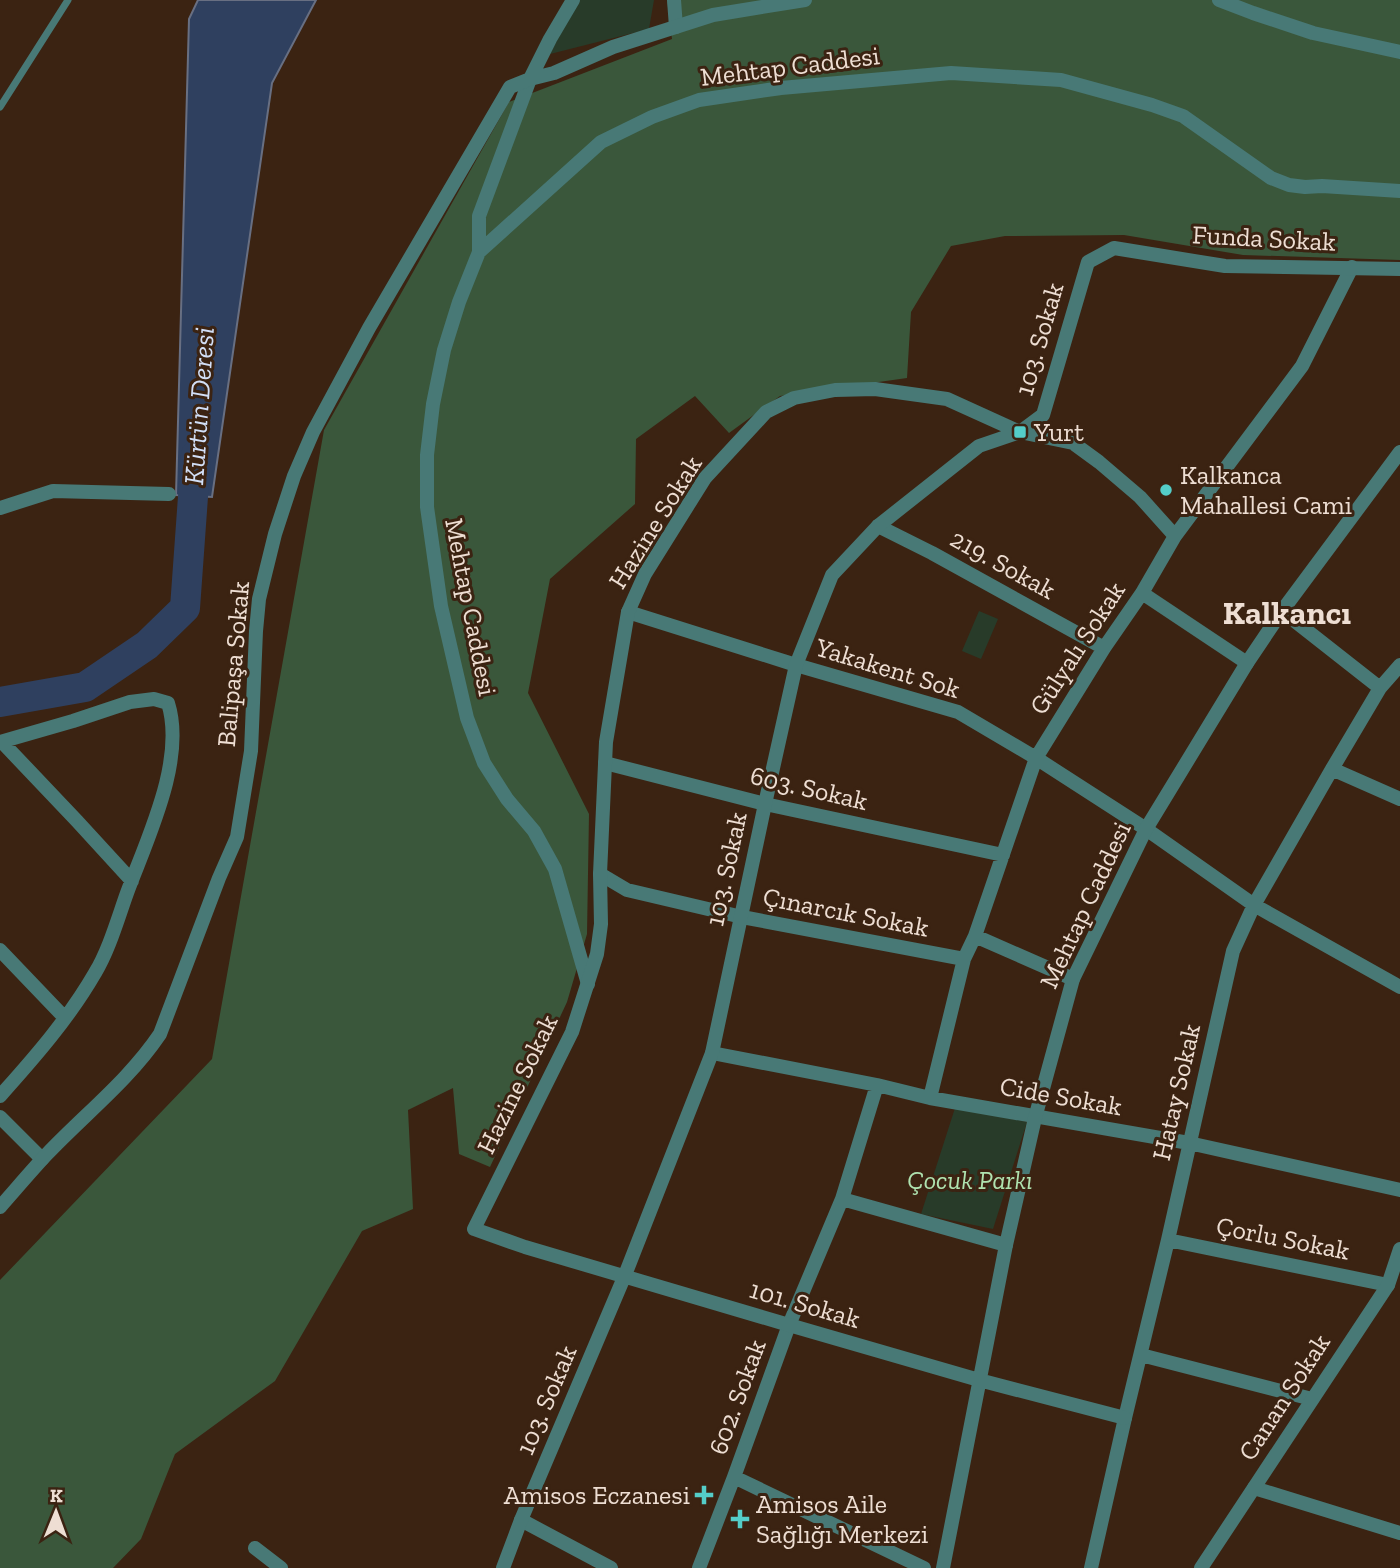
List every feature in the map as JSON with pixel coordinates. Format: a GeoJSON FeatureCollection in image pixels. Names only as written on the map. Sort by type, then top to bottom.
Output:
{"type":"FeatureCollection","features":[{"type":"Feature","properties":{"kind":"street","name":"Balipaşa Sokak"},"geometry":{"type":"LineString","coordinates":[[479,252],[479,216],[530,79],[573,0]]}},
{"type":"Feature","properties":{"kind":"street"},"geometry":{"type":"LineString","coordinates":[[674,0],[676,27]]}},
{"type":"Feature","properties":{"kind":"street"},"geometry":{"type":"LineString","coordinates":[[530,79],[554,73],[613,47],[713,15],[805,0]]}},
{"type":"Feature","properties":{"kind":"street"},"geometry":{"type":"LineString","coordinates":[[1219,0],[1313,33],[1400,52]]}},
{"type":"Feature","properties":{"kind":"street","name":"Mehtap Caddesi"},"geometry":{"type":"LineString","coordinates":[[588,984],[555,869],[534,831],[507,799],[484,762],[467,718],[441,606],[427,508],[427,455],[433,404],[444,350],[479,252],[601,142],[652,117],[699,100],[781,88],[951,73],[1061,80],[1152,105],[1183,116],[1271,178],[1289,185],[1400,191]]}},
{"type":"Feature","properties":{"kind":"street","name":"Balipaşa Sokak"},"geometry":{"type":"LineString","coordinates":[[0,1207],[43,1159],[130,1072],[160,1034],[237,836],[251,751],[259,599],[275,534],[294,476],[313,432],[369,328],[510,87],[530,79]]}},
{"type":"Feature","properties":{"kind":"street","name":"Funda Sokak"},"geometry":{"type":"LineString","coordinates":[[1087,262],[1114,248],[1225,267],[1400,268]]}},
{"type":"Feature","properties":{"kind":"street","name":"103. Sokak"},"geometry":{"type":"LineString","coordinates":[[503,1568],[625,1275],[712,1053],[796,665],[832,575],[878,526],[979,446],[1020,432],[1043,415],[1087,262]]}},
{"type":"Feature","properties":{"kind":"street","name":"Gülyalı Sokak"},"geometry":{"type":"LineString","coordinates":[[930,1098],[964,959],[975,936],[1036,758],[1104,648],[1142,593],[1175,536],[1302,366],[1352,267]]}},
{"type":"Feature","properties":{"kind":"street","name":"Hazine Sokak"},"geometry":{"type":"LineString","coordinates":[[474,1229],[572,1032],[597,954],[601,923],[600,874],[606,742],[628,612],[645,574],[705,478],[766,412],[794,398],[835,390],[875,389],[947,399],[1020,432],[1073,443],[1140,497],[1175,536]]}},
{"type":"Feature","properties":{"kind":"street","name":"Mehtap Caddesi"},"geometry":{"type":"LineString","coordinates":[[943,1568],[1006,1245],[1035,1118],[1073,979],[1146,829],[1247,663],[1282,611],[1400,452]]}},
{"type":"Feature","properties":{"kind":"street"},"geometry":{"type":"LineString","coordinates":[[0,508],[54,491],[169,494]]}},
{"type":"Feature","properties":{"kind":"street","name":"219. Sokak"},"geometry":{"type":"LineString","coordinates":[[878,526],[1104,648]]}},
{"type":"Feature","properties":{"kind":"street"},"geometry":{"type":"LineString","coordinates":[[1142,593],[1247,663]]}},
{"type":"Feature","properties":{"kind":"street"},"geometry":{"type":"LineString","coordinates":[[1282,611],[1380,688]]}},
{"type":"Feature","properties":{"kind":"street","name":"Yakakent Sok"},"geometry":{"type":"LineString","coordinates":[[628,612],[958,712],[1036,758],[1146,829],[1254,905],[1400,987]]}},
{"type":"Feature","properties":{"kind":"street","name":"Hatay Sokak"},"geometry":{"type":"LineString","coordinates":[[1091,1568],[1233,951],[1254,905],[1332,769],[1380,688],[1400,665]]}},
{"type":"Feature","properties":{"kind":"street"},"geometry":{"type":"LineString","coordinates":[[0,1096],[42,1048],[97,971],[132,881],[160,805],[172,753],[171,715],[167,703],[154,699],[130,702],[1,742],[132,881]]}},
{"type":"Feature","properties":{"kind":"street","name":"603. Sokak"},"geometry":{"type":"LineString","coordinates":[[605,763],[765,804],[1003,855]]}},
{"type":"Feature","properties":{"kind":"street"},"geometry":{"type":"LineString","coordinates":[[1332,769],[1400,799]]}},
{"type":"Feature","properties":{"kind":"street","name":"Çınarcık Sokak"},"geometry":{"type":"LineString","coordinates":[[600,874],[627,890],[742,917],[964,959]]}},
{"type":"Feature","properties":{"kind":"street"},"geometry":{"type":"LineString","coordinates":[[975,936],[1073,979]]}},
{"type":"Feature","properties":{"kind":"street"},"geometry":{"type":"LineString","coordinates":[[0,950],[65,1018]]}},
{"type":"Feature","properties":{"kind":"street","name":"Cide Sokak"},"geometry":{"type":"LineString","coordinates":[[712,1053],[1035,1118],[1189,1143],[1400,1191]]}},
{"type":"Feature","properties":{"kind":"street","name":"602. Sokak"},"geometry":{"type":"LineString","coordinates":[[699,1568],[789,1325],[842,1199],[877,1085]]}},
{"type":"Feature","properties":{"kind":"street"},"geometry":{"type":"LineString","coordinates":[[0,1117],[43,1159]]}},
{"type":"Feature","properties":{"kind":"street"},"geometry":{"type":"LineString","coordinates":[[842,1199],[1006,1245]]}},
{"type":"Feature","properties":{"kind":"street","name":"101. Sokak"},"geometry":{"type":"LineString","coordinates":[[474,1229],[525,1247],[789,1325],[979,1380],[1125,1418]]}},
{"type":"Feature","properties":{"kind":"street","name":"Çorlu Sokak"},"geometry":{"type":"LineString","coordinates":[[1168,1240],[1388,1285]]}},
{"type":"Feature","properties":{"kind":"street","name":"Canan Sokak"},"geometry":{"type":"LineString","coordinates":[[1202,1568],[1388,1285],[1400,1249]]}},
{"type":"Feature","properties":{"kind":"street"},"geometry":{"type":"LineString","coordinates":[[1141,1355],[1312,1399]]}},
{"type":"Feature","properties":{"kind":"street"},"geometry":{"type":"LineString","coordinates":[[734,1477],[924,1568]]}},
{"type":"Feature","properties":{"kind":"street"},"geometry":{"type":"LineString","coordinates":[[1254,1488],[1400,1533]]}},
{"type":"Feature","properties":{"kind":"street"},"geometry":{"type":"LineString","coordinates":[[522,1520],[611,1568]]}},
{"type":"Feature","properties":{"kind":"street"},"geometry":{"type":"LineString","coordinates":[[255,1548],[281,1568]]}},
{"type":"Feature","properties":{"kind":"lane"},"geometry":{"type":"LineString","coordinates":[[0,107],[68,0]]}},
{"type":"Feature","properties":{"kind":"green space"},"geometry":{"type":"Polygon","coordinates":[[[577,0],[654,0],[649,29],[550,54],[577,0]]]}},
{"type":"Feature","properties":{"kind":"green space"},"geometry":{"type":"Polygon","coordinates":[[[667,0],[1400,0],[1400,260],[1243,255],[1124,235],[1005,236],[951,246],[911,312],[907,378],[780,396],[729,433],[695,396],[636,439],[635,504],[550,579],[528,693],[589,814],[587,934],[567,1002],[490,1167],[459,1154],[453,1088],[408,1110],[413,1209],[362,1231],[275,1381],[175,1454],[141,1539],[113,1568],[0,1568],[0,1280],[212,1059],[324,430],[509,102],[672,39],[667,0]]]}},
{"type":"Feature","properties":{"kind":"green space"},"geometry":{"type":"Polygon","coordinates":[[[979,611],[998,619],[981,659],[962,651],[979,611]]]}},
{"type":"Feature","properties":{"kind":"green space","name":"Çocuk Parkı"},"geometry":{"type":"Polygon","coordinates":[[[955,1108],[1027,1122],[993,1229],[921,1214],[955,1108]]]}},
{"type":"Feature","properties":{"kind":"water"},"geometry":{"type":"Polygon","coordinates":[[[198,0],[316,0],[272,83],[212,497],[176,495],[189,19],[198,0]]]}},
{"type":"Feature","properties":{"kind":"waterway","name":"Kürtün Deresi"},"geometry":{"type":"LineString","coordinates":[[0,702],[85,687],[147,645],[185,608],[196,455]]}},
{"type":"Feature","properties":{"kind":"place","name":"Yurt"},"geometry":{"type":"Point","coordinates":[1020,432]}},
{"type":"Feature","properties":{"kind":"place","name":"Kalkanca Mahallesi Cami"},"geometry":{"type":"Point","coordinates":[1166,490]}},
{"type":"Feature","properties":{"kind":"place","name":"Amisos Eczanesi"},"geometry":{"type":"Point","coordinates":[704,1495]}},
{"type":"Feature","properties":{"kind":"place","name":"Amisos Aile Sağlığı Merkezi"},"geometry":{"type":"Point","coordinates":[740,1519]}},
{"type":"Feature","properties":{"kind":"district","name":"Kalkancı"},"geometry":{"type":"Point","coordinates":[1287,612]}}]}
